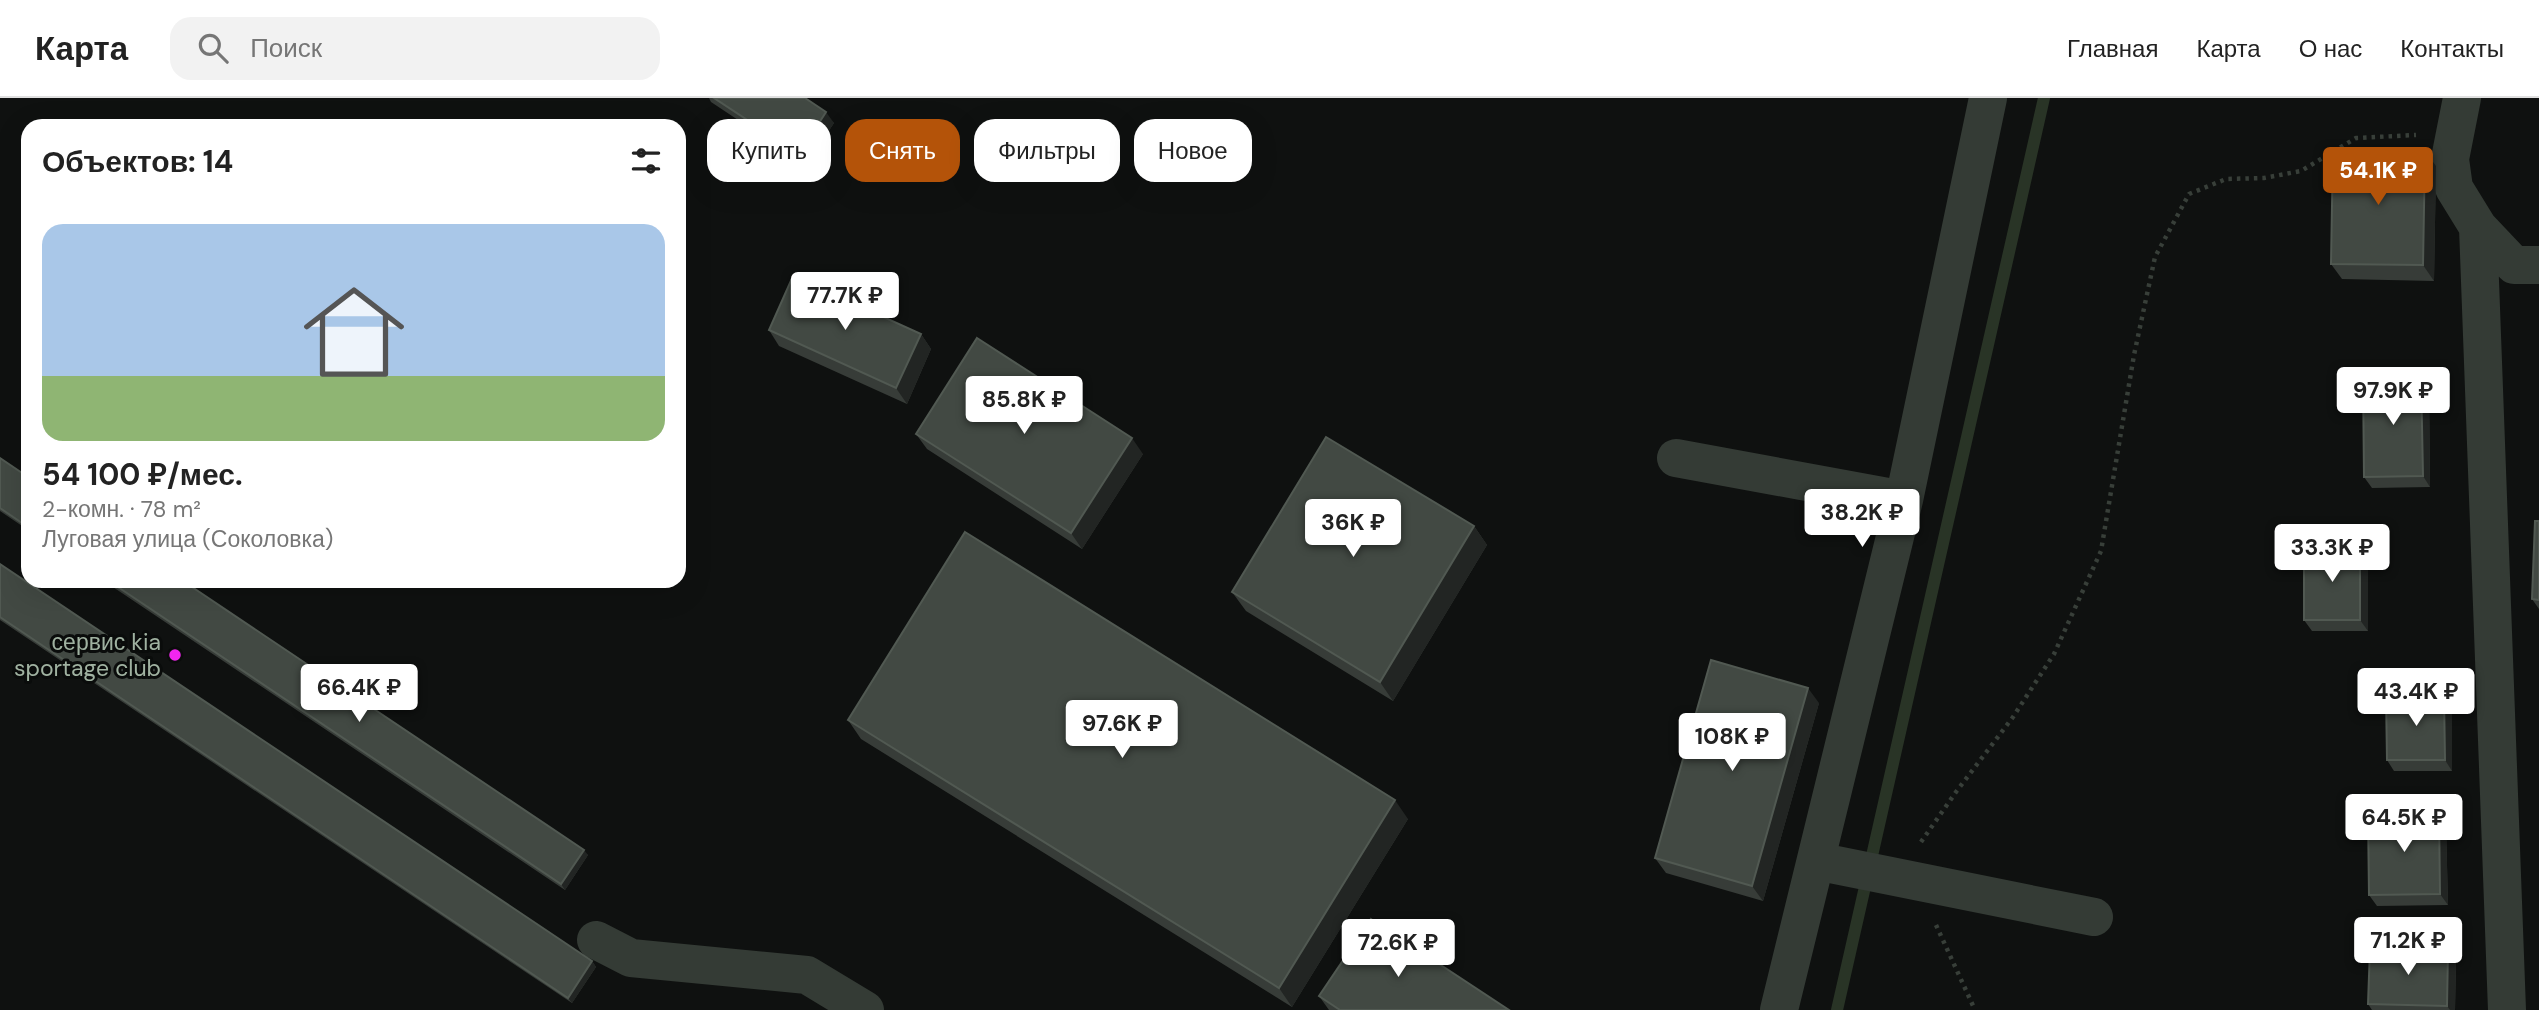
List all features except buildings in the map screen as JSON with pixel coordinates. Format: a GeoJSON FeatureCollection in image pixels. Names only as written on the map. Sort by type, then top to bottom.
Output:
{"type":"FeatureCollection","features":[{"type":"Feature","properties":{"kind":"street"},"geometry":{"type":"LineString","coordinates":[[1779,1010],[1904,500],[1988,98]]}},
{"type":"Feature","properties":{"kind":"street"},"geometry":{"type":"LineString","coordinates":[[2458,116],[2450,159],[2454,188],[2478,227],[2514,265],[2539,265]]}},
{"type":"Feature","properties":{"kind":"street"},"geometry":{"type":"LineString","coordinates":[[2478,227],[2507,1010]]}},
{"type":"Feature","properties":{"kind":"street"},"geometry":{"type":"LineString","coordinates":[[1676,458],[1904,500]]}},
{"type":"Feature","properties":{"kind":"street"},"geometry":{"type":"LineString","coordinates":[[1816,861],[2094,917]]}},
{"type":"Feature","properties":{"kind":"street"},"geometry":{"type":"LineString","coordinates":[[596,940],[631,958],[807,975],[865,1010]]}},
{"type":"Feature","properties":{"kind":"path"},"geometry":{"type":"LineString","coordinates":[[1975,1010],[1906,879],[1956,792],[2013,718],[2054,654],[2101,551],[2134,355],[2155,257],[2189,194],[2225,178],[2264,178],[2301,171],[2356,138],[2458,116]]}},
{"type":"Feature","properties":{"kind":"waterway"},"geometry":{"type":"LineString","coordinates":[[1837,1010],[2044,98]]}},
{"type":"Feature","properties":{"kind":"place","name":"сервис kia sportage club"},"geometry":{"type":"Point","coordinates":[175,655]}}]}
